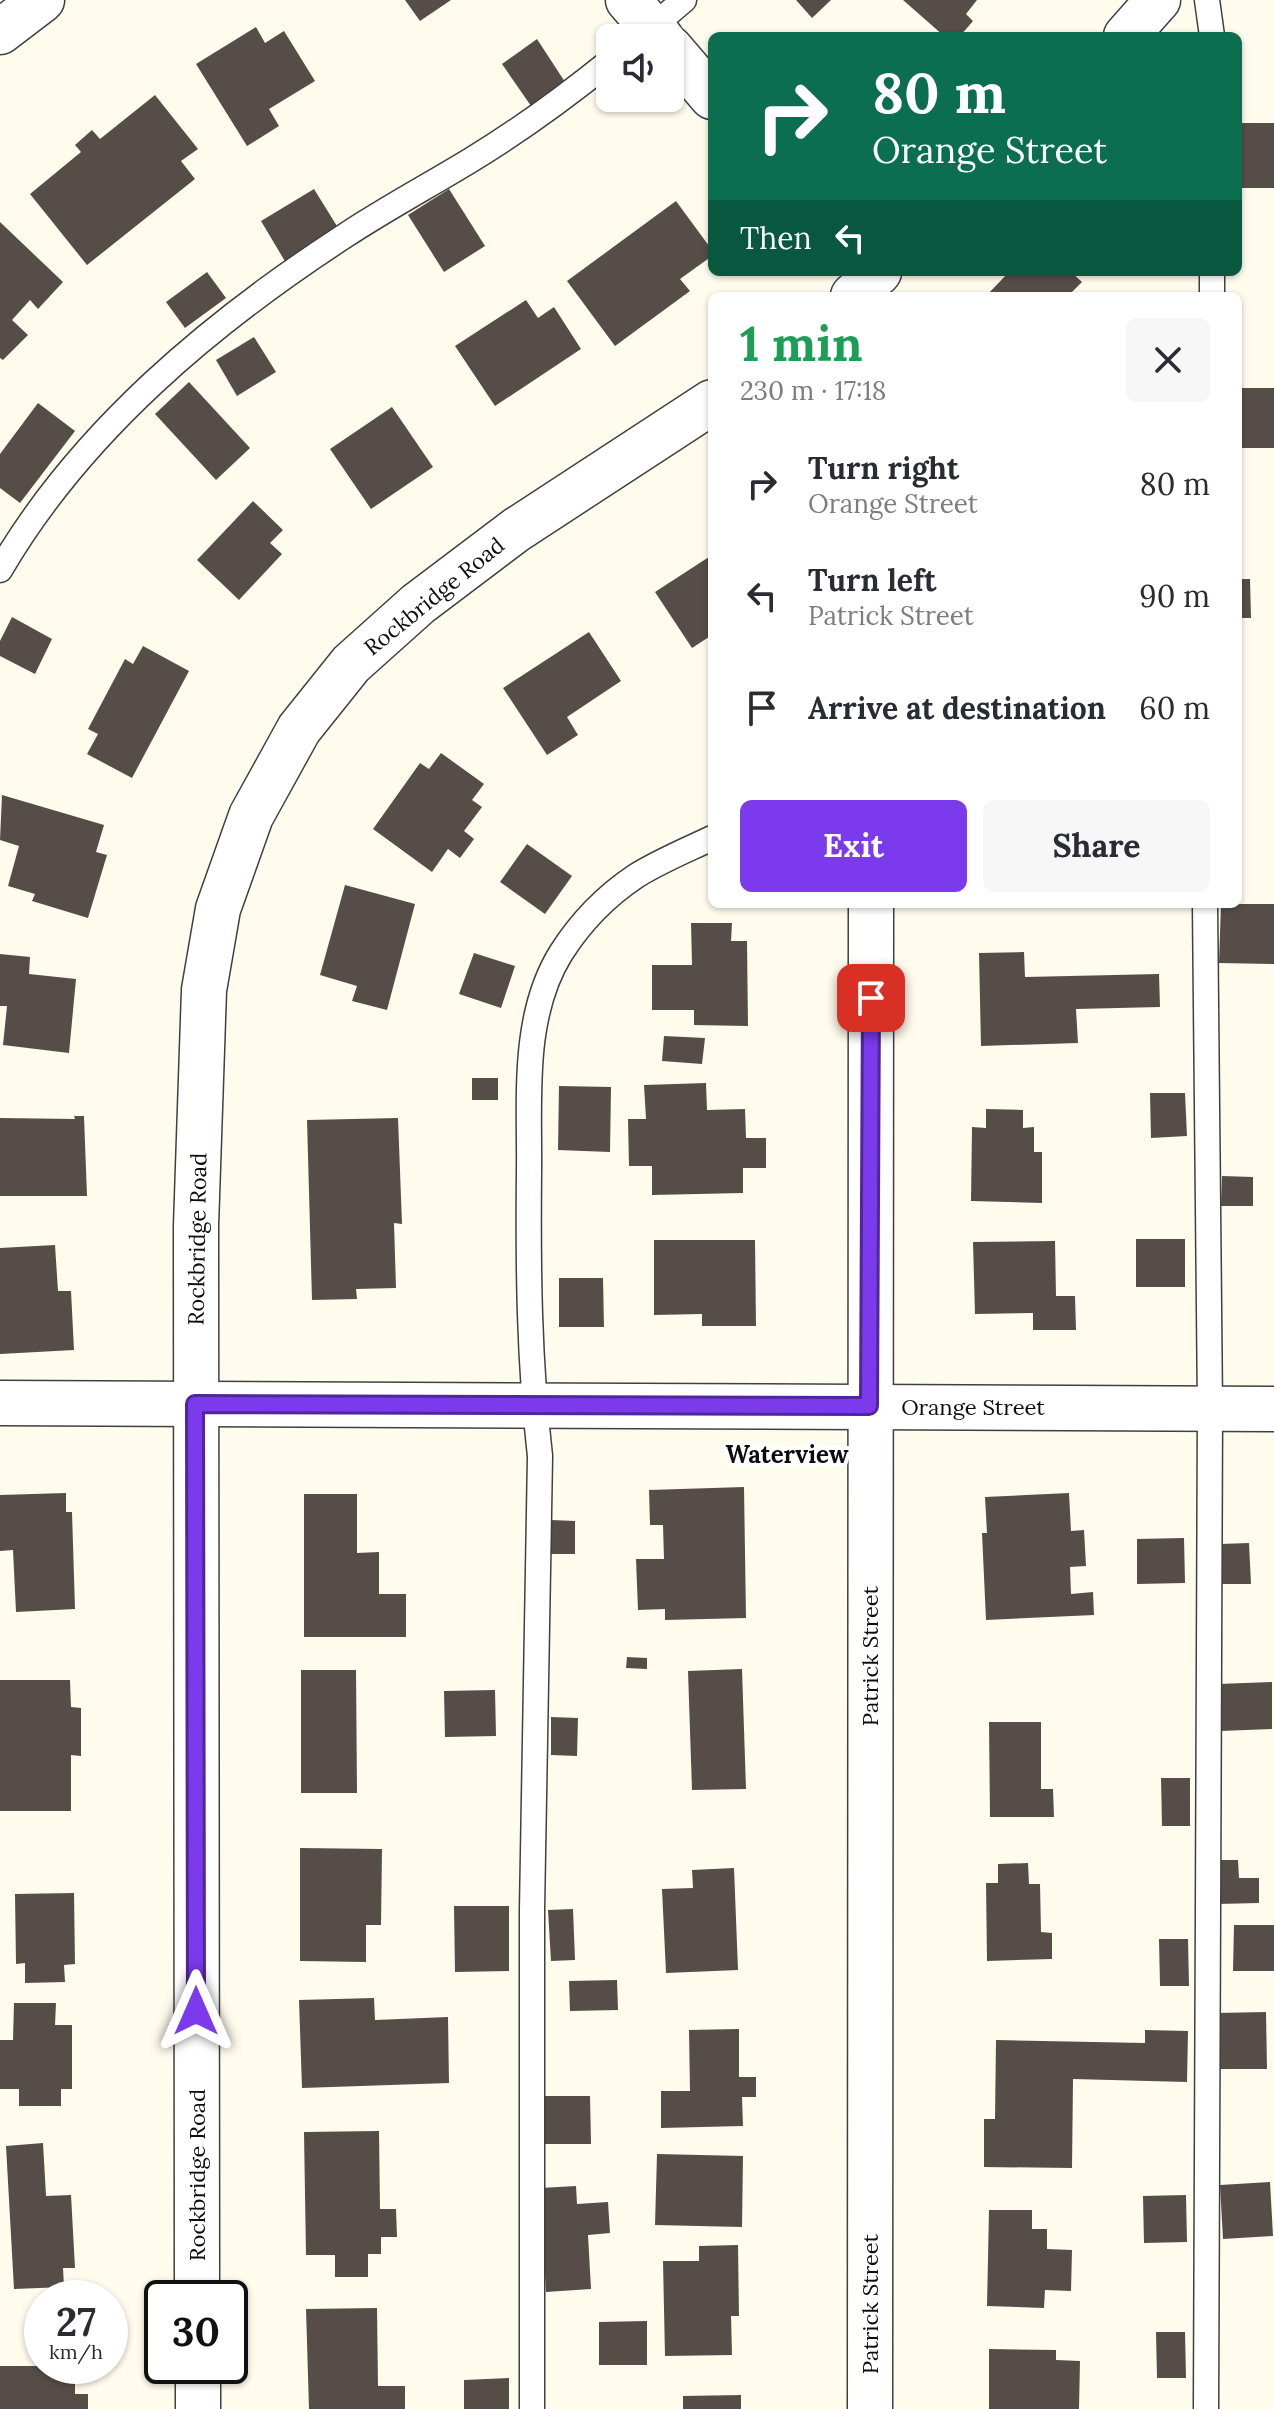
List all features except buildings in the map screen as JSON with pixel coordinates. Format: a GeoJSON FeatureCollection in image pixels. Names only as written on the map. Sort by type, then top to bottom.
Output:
{"type":"FeatureCollection","features":[{"type":"Feature","properties":{"kind":"street"},"geometry":{"type":"LineString","coordinates":[[0,32],[42,0]]}},
{"type":"Feature","properties":{"kind":"street"},"geometry":{"type":"LineString","coordinates":[[1130,32],[1158,0]]}},
{"type":"Feature","properties":{"kind":"street"},"geometry":{"type":"LineString","coordinates":[[684,61],[708,92]]}},
{"type":"Feature","properties":{"kind":"street","name":"Rockbridge Road"},"geometry":{"type":"LineString","coordinates":[[197,2280],[196,1226],[204,990],[218,909],[251,816],[299,729],[351,664],[396,624],[516,530],[708,405]]}},
{"type":"Feature","properties":{"kind":"street","name":"Patrick Street"},"geometry":{"type":"LineString","coordinates":[[870,2409],[871,908]]}},
{"type":"Feature","properties":{"kind":"street","name":"Orange Street"},"geometry":{"type":"LineString","coordinates":[[0,1403],[1274,1409]]}},
{"type":"Feature","properties":{"kind":"street"},"geometry":{"type":"LineString","coordinates":[[198,2384],[198,2409]]}},
{"type":"Feature","properties":{"kind":"lane"},"geometry":{"type":"LineString","coordinates":[[1207,0],[1211,32]]}},
{"type":"Feature","properties":{"kind":"lane"},"geometry":{"type":"LineString","coordinates":[[0,570],[40,508],[85,452],[152,385],[246,305],[347,235],[475,158],[596,71]]}},
{"type":"Feature","properties":{"kind":"lane"},"geometry":{"type":"LineString","coordinates":[[532,2409],[532,1910],[540,1456],[528,1297],[531,1052],[540,1003],[560,955],[589,915],[636,876],[708,840]]}},
{"type":"Feature","properties":{"kind":"lane"},"geometry":{"type":"LineString","coordinates":[[1205,908],[1210,1408],[1206,2409]]}},
{"type":"Feature","properties":{"kind":"district","name":"Waterview"},"geometry":{"type":"Point","coordinates":[787,1454]}},
{"type":"Feature","properties":{"kind":"route"},"geometry":{"type":"LineString","coordinates":[[196,2011],[195,1404],[869,1406],[871,998]]}}]}
